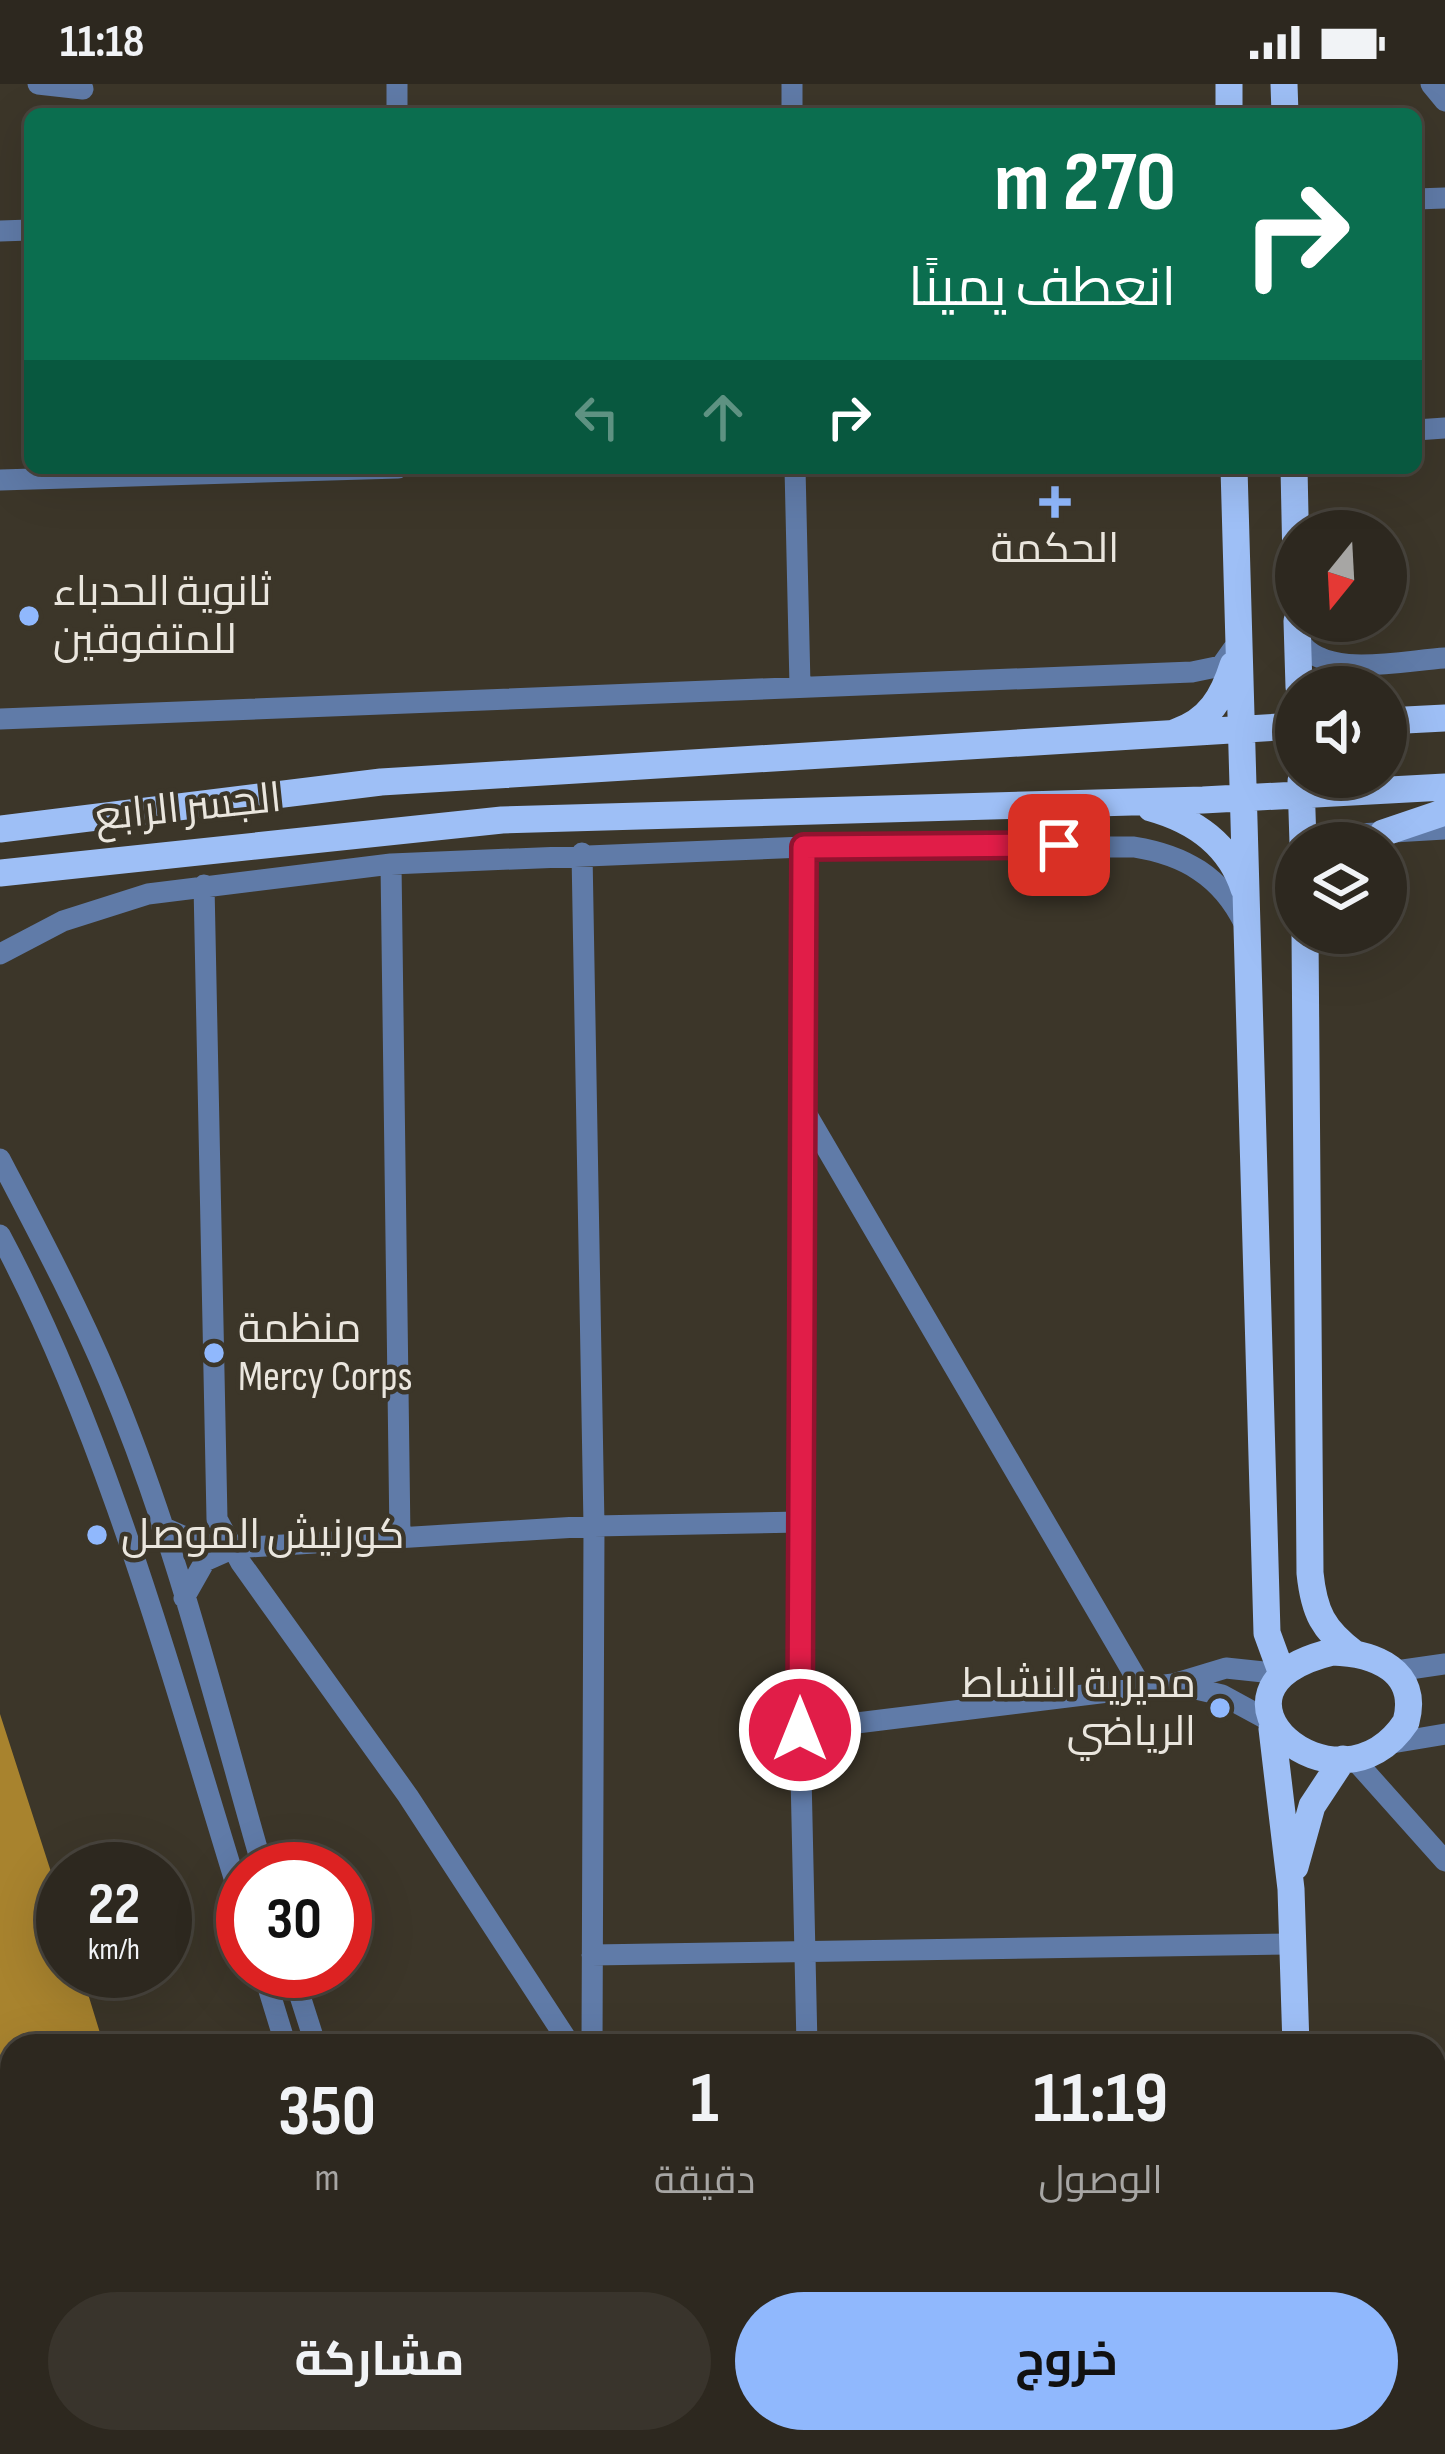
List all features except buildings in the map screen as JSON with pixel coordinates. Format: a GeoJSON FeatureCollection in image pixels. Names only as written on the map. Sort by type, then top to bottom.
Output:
{"type":"FeatureCollection","features":[{"type":"Feature","properties":{"kind":"main road"},"geometry":{"type":"LineString","coordinates":[[1234,474],[1267,1633],[1282,1673]]}},
{"type":"Feature","properties":{"kind":"main road"},"geometry":{"type":"LineString","coordinates":[[1294,474],[1295,510]]}},
{"type":"Feature","properties":{"kind":"main road"},"geometry":{"type":"LineString","coordinates":[[1161,736],[1196,725],[1214,708],[1226,688],[1236,643]]}},
{"type":"Feature","properties":{"kind":"main road"},"geometry":{"type":"LineString","coordinates":[[1407,719],[1445,718]]}},
{"type":"Feature","properties":{"kind":"main road","name":"الجسر الرابع"},"geometry":{"type":"LineString","coordinates":[[0,829],[381,782],[1275,728]]}},
{"type":"Feature","properties":{"kind":"main road"},"geometry":{"type":"LineString","coordinates":[[1407,787],[1445,787]]}},
{"type":"Feature","properties":{"kind":"main road"},"geometry":{"type":"LineString","coordinates":[[1112,803],[1244,799],[1275,792]]}},
{"type":"Feature","properties":{"kind":"main road"},"geometry":{"type":"LineString","coordinates":[[1112,803],[1177,815],[1204,831],[1227,855],[1249,911]]}},
{"type":"Feature","properties":{"kind":"main road","name":"الجسر الرابع"},"geometry":{"type":"LineString","coordinates":[[0,873],[386,829],[636,815],[1112,803]]}},
{"type":"Feature","properties":{"kind":"main road"},"geometry":{"type":"LineString","coordinates":[[1407,824],[1445,812]]}},
{"type":"Feature","properties":{"kind":"main road"},"geometry":{"type":"LineString","coordinates":[[1271,1725],[1304,1753],[1348,1758],[1386,1744],[1406,1722],[1410,1707],[1409,1692],[1396,1671],[1354,1653],[1330,1635],[1313,1610],[1305,954]]}},
{"type":"Feature","properties":{"kind":"main road"},"geometry":{"type":"LineString","coordinates":[[1296,2034],[1291,1888],[1270,1690],[1282,1673],[1309,1658],[1354,1653]]}},
{"type":"Feature","properties":{"kind":"main road"},"geometry":{"type":"LineString","coordinates":[[1291,1888],[1312,1806],[1348,1758]]}},
{"type":"Feature","properties":{"kind":"street"},"geometry":{"type":"LineString","coordinates":[[38,84],[83,89]]}},
{"type":"Feature","properties":{"kind":"street"},"geometry":{"type":"LineString","coordinates":[[1431,84],[1445,100]]}},
{"type":"Feature","properties":{"kind":"street"},"geometry":{"type":"LineString","coordinates":[[0,480],[199,474]]}},
{"type":"Feature","properties":{"kind":"street"},"geometry":{"type":"LineString","coordinates":[[795,474],[800,686]]}},
{"type":"Feature","properties":{"kind":"street"},"geometry":{"type":"LineString","coordinates":[[1305,642],[1312,655],[1341,663],[1445,658]]}},
{"type":"Feature","properties":{"kind":"street"},"geometry":{"type":"LineString","coordinates":[[0,719],[1208,671],[1229,657],[1236,643]]}},
{"type":"Feature","properties":{"kind":"street"},"geometry":{"type":"LineString","coordinates":[[1407,831],[1445,829]]}},
{"type":"Feature","properties":{"kind":"street"},"geometry":{"type":"LineString","coordinates":[[804,847],[800,1730],[807,2034]]}},
{"type":"Feature","properties":{"kind":"street"},"geometry":{"type":"LineString","coordinates":[[0,953],[100,907],[204,885],[391,864],[804,847],[1151,850],[1192,863],[1215,881],[1235,905],[1251,950]]}},
{"type":"Feature","properties":{"kind":"street"},"geometry":{"type":"LineString","coordinates":[[582,853],[594,1526],[592,2034]]}},
{"type":"Feature","properties":{"kind":"street"},"geometry":{"type":"LineString","coordinates":[[391,864],[400,1538]]}},
{"type":"Feature","properties":{"kind":"street"},"geometry":{"type":"LineString","coordinates":[[204,885],[214,1501],[232,1548],[408,1796],[563,2034]]}},
{"type":"Feature","properties":{"kind":"street"},"geometry":{"type":"LineString","coordinates":[[802,1107],[1142,1688]]}},
{"type":"Feature","properties":{"kind":"street"},"geometry":{"type":"LineString","coordinates":[[0,1160],[110,1383],[184,1598],[254,1842]]}},
{"type":"Feature","properties":{"kind":"street"},"geometry":{"type":"LineString","coordinates":[[0,1235],[43,1325],[114,1503],[223,1842]]}},
{"type":"Feature","properties":{"kind":"street"},"geometry":{"type":"LineString","coordinates":[[162,1528],[201,1544],[232,1548],[594,1526],[800,1522]]}},
{"type":"Feature","properties":{"kind":"street"},"geometry":{"type":"LineString","coordinates":[[184,1598],[205,1561],[232,1548]]}},
{"type":"Feature","properties":{"kind":"street"},"geometry":{"type":"LineString","coordinates":[[1396,1671],[1445,1664]]}},
{"type":"Feature","properties":{"kind":"street"},"geometry":{"type":"LineString","coordinates":[[800,1730],[1173,1684],[1226,1668],[1282,1673]]}},
{"type":"Feature","properties":{"kind":"street"},"geometry":{"type":"LineString","coordinates":[[1173,1684],[1222,1695],[1271,1725]]}},
{"type":"Feature","properties":{"kind":"street"},"geometry":{"type":"LineString","coordinates":[[1386,1744],[1445,1734]]}},
{"type":"Feature","properties":{"kind":"street"},"geometry":{"type":"LineString","coordinates":[[1348,1758],[1445,1862]]}},
{"type":"Feature","properties":{"kind":"street"},"geometry":{"type":"LineString","coordinates":[[592,1955],[1292,1944]]}},
{"type":"Feature","properties":{"kind":"street"},"geometry":{"type":"LineString","coordinates":[[271,1998],[282,2034]]}},
{"type":"Feature","properties":{"kind":"street"},"geometry":{"type":"LineString","coordinates":[[301,1998],[312,2034]]}},
{"type":"Feature","properties":{"kind":"shaded area"},"geometry":{"type":"Polygon","coordinates":[[[0,1714],[41,1842],[36,1842],[36,1998],[89,1998],[100,2034],[0,2034],[0,1714]]]}},
{"type":"Feature","properties":{"kind":"place","name":"الحكمة"},"geometry":{"type":"Point","coordinates":[1055,502]}},
{"type":"Feature","properties":{"kind":"place","name":"ثانوية الحدباء للمتفوقين"},"geometry":{"type":"Point","coordinates":[29,616]}},
{"type":"Feature","properties":{"kind":"place","name":"منظمة Mercy Corps"},"geometry":{"type":"Point","coordinates":[214,1353]}},
{"type":"Feature","properties":{"kind":"place","name":"كورنيش الموصل"},"geometry":{"type":"Point","coordinates":[97,1535]}},
{"type":"Feature","properties":{"kind":"place","name":"مديرية النشاط الرياضي"},"geometry":{"type":"Point","coordinates":[1220,1708]}},
{"type":"Feature","properties":{"kind":"route"},"geometry":{"type":"LineString","coordinates":[[800,1730],[804,847],[1059,845]]}}]}
